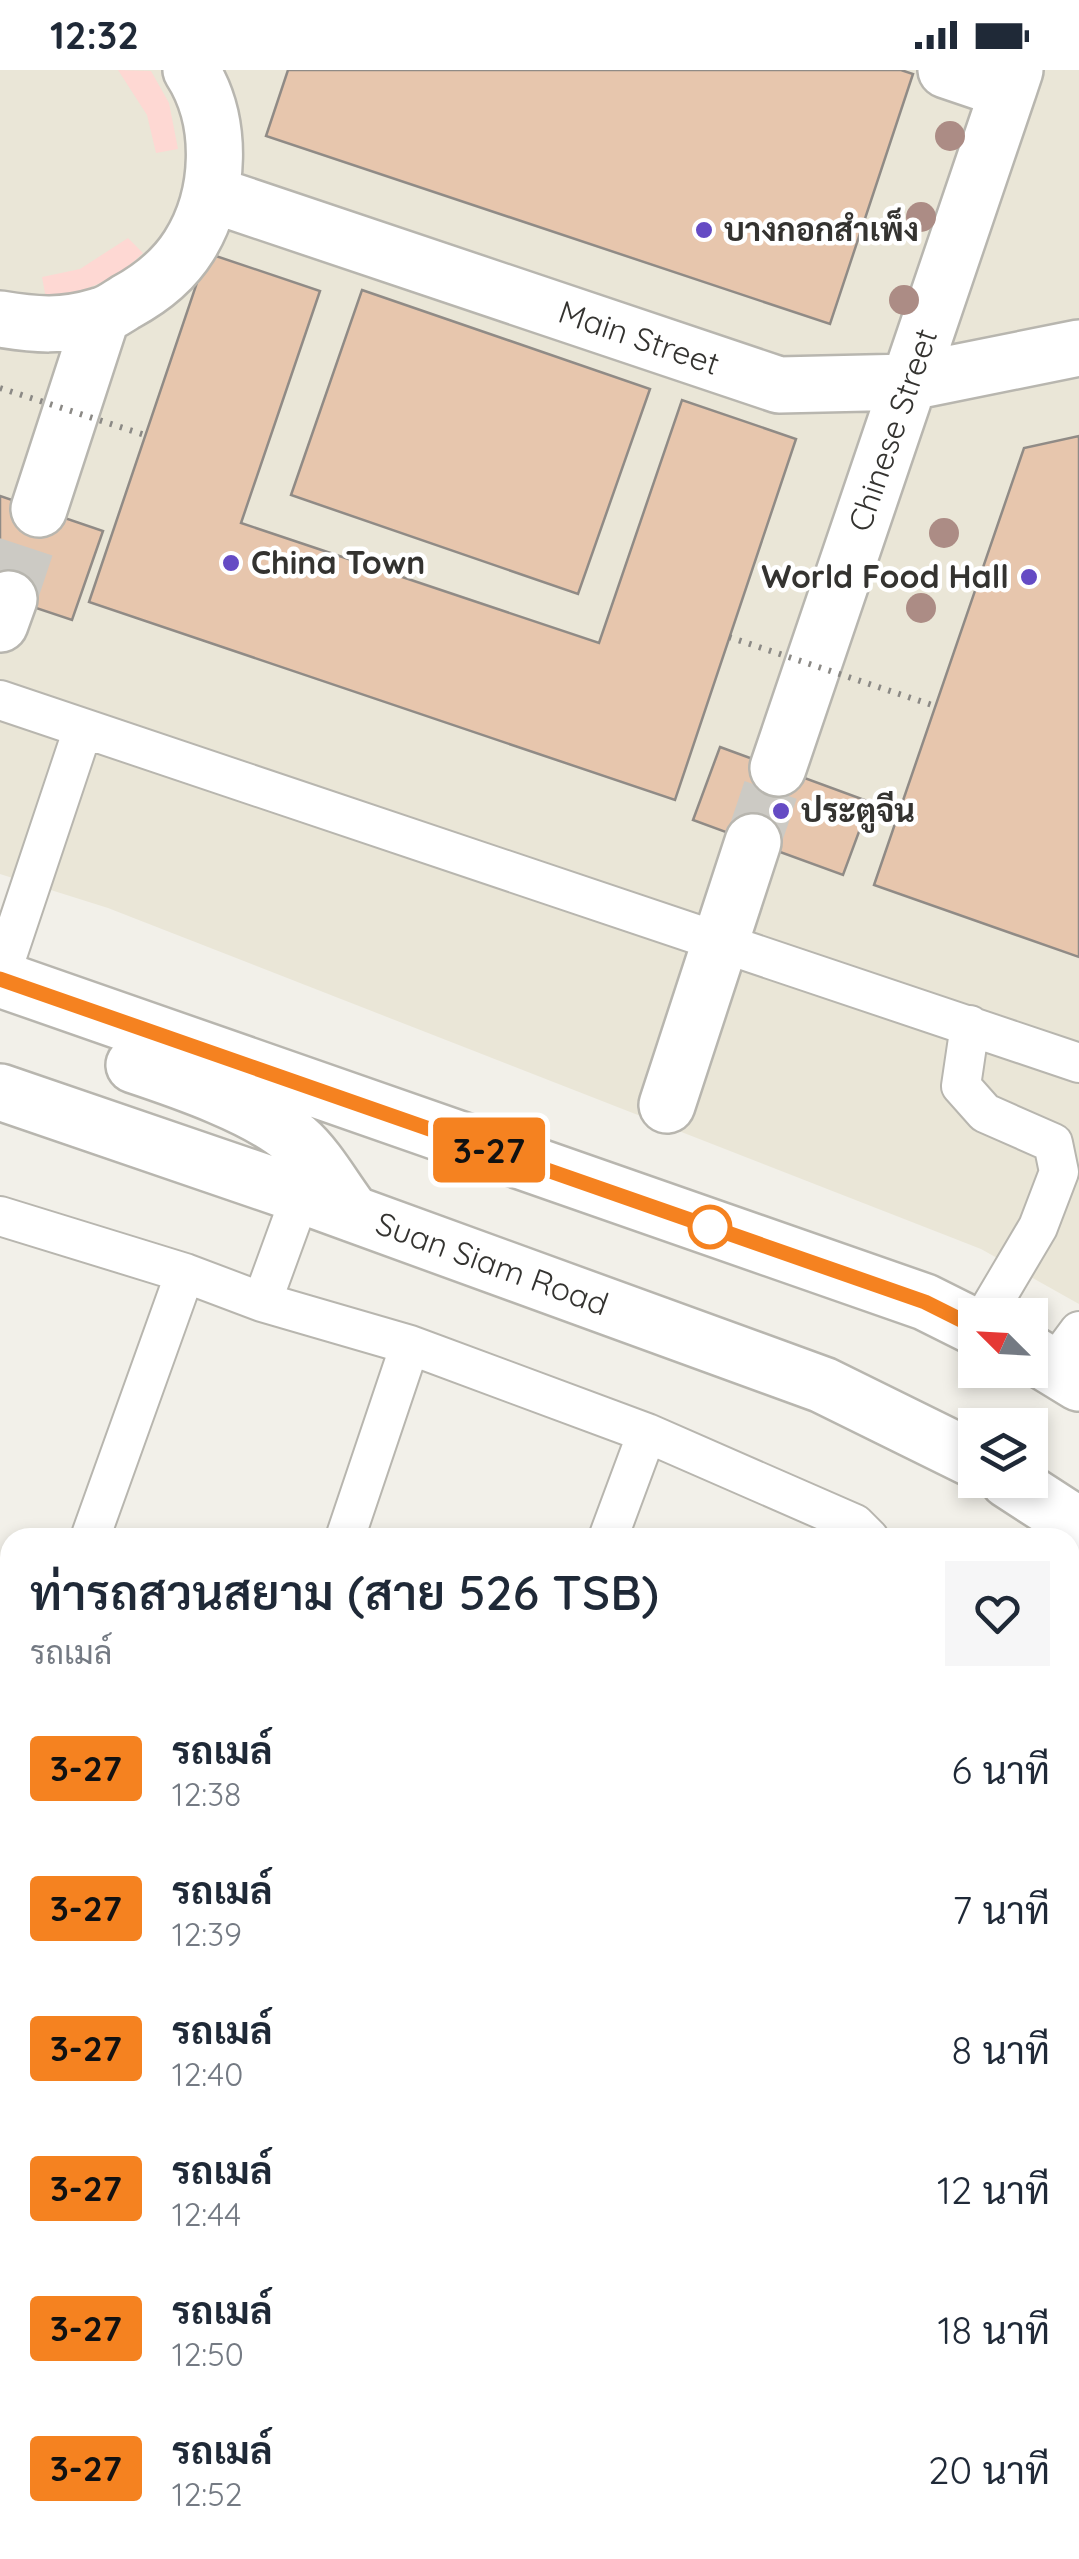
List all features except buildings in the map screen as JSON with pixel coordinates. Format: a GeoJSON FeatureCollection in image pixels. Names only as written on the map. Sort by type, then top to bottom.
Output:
{"type":"FeatureCollection","features":[{"type":"Feature","properties":{"kind":"street"},"geometry":{"type":"LineString","coordinates":[[0,319],[47,326],[102,316],[152,288],[189,246],[211,194],[215,138],[200,84],[190,70]]}},
{"type":"Feature","properties":{"kind":"street"},"geometry":{"type":"LineString","coordinates":[[946,70],[1012,80]]}},
{"type":"Feature","properties":{"kind":"street","name":"Chinese Street"},"geometry":{"type":"LineString","coordinates":[[778,768],[1012,80]]}},
{"type":"Feature","properties":{"kind":"street","name":"Main Street"},"geometry":{"type":"LineString","coordinates":[[211,194],[779,386],[910,382],[1079,348]]}},
{"type":"Feature","properties":{"kind":"street"},"geometry":{"type":"LineString","coordinates":[[38,509],[102,316]]}},
{"type":"Feature","properties":{"kind":"street"},"geometry":{"type":"LineString","coordinates":[[668,1105],[753,842]]}},
{"type":"Feature","properties":{"kind":"street"},"geometry":{"type":"LineString","coordinates":[[0,978],[925,1302],[958,1318]]}},
{"type":"Feature","properties":{"kind":"street"},"geometry":{"type":"LineString","coordinates":[[0,1020],[188,1084],[256,1116],[296,1140],[353,1214]]}},
{"type":"Feature","properties":{"kind":"street","name":"Suan Siam Road"},"geometry":{"type":"LineString","coordinates":[[0,1092],[301,1195],[823,1385],[958,1452]]}},
{"type":"Feature","properties":{"kind":"street"},"geometry":{"type":"LineString","coordinates":[[1036,1498],[1079,1526]]}},
{"type":"Feature","properties":{"kind":"lane"},"geometry":{"type":"LineString","coordinates":[[0,700],[1079,1063]]}},
{"type":"Feature","properties":{"kind":"lane"},"geometry":{"type":"LineString","coordinates":[[0,978],[83,729]]}},
{"type":"Feature","properties":{"kind":"lane"},"geometry":{"type":"LineString","coordinates":[[970,1025],[961,1086],[984,1113],[1053,1143],[1059,1172],[1038,1227],[996,1298]]}},
{"type":"Feature","properties":{"kind":"lane"},"geometry":{"type":"LineString","coordinates":[[262,1302],[301,1195]]}},
{"type":"Feature","properties":{"kind":"lane"},"geometry":{"type":"LineString","coordinates":[[0,1216],[184,1273],[262,1302],[410,1345],[648,1433],[848,1528]]}},
{"type":"Feature","properties":{"kind":"lane"},"geometry":{"type":"LineString","coordinates":[[94,1528],[184,1273]]}},
{"type":"Feature","properties":{"kind":"lane"},"geometry":{"type":"LineString","coordinates":[[347,1528],[410,1345]]}},
{"type":"Feature","properties":{"kind":"lane"},"geometry":{"type":"LineString","coordinates":[[612,1528],[648,1433]]}},
{"type":"Feature","properties":{"kind":"path"},"geometry":{"type":"LineString","coordinates":[[0,388],[145,436]]}},
{"type":"Feature","properties":{"kind":"path"},"geometry":{"type":"LineString","coordinates":[[730,636],[935,706]]}},
{"type":"Feature","properties":{"kind":"shaded area"},"geometry":{"type":"Polygon","coordinates":[[[0,70],[1079,70],[1079,1304],[981,1249],[108,908],[0,874],[0,70]]]}},
{"type":"Feature","properties":{"kind":"shaded area"},"geometry":{"type":"Polygon","coordinates":[[[118,70],[151,71],[169,103],[178,149],[156,153],[147,115],[118,70]]]}},
{"type":"Feature","properties":{"kind":"shaded area"},"geometry":{"type":"Polygon","coordinates":[[[128,238],[143,253],[121,271],[87,289],[46,299],[42,277],[80,269],[128,238]]]}},
{"type":"Feature","properties":{"kind":"tunnel"},"geometry":{"type":"LineString","coordinates":[[9,599],[39,509]]}},
{"type":"Feature","properties":{"kind":"tunnel"},"geometry":{"type":"LineString","coordinates":[[753,842],[778,768]]}},
{"type":"Feature","properties":{"kind":"bus line","name":"3-27"},"geometry":{"type":"LineString","coordinates":[[0,979],[925,1302],[958,1318]]}},
{"type":"Feature","properties":{"kind":"place","name":"บางกอกสำเพ็ง"},"geometry":{"type":"Point","coordinates":[704,230]}},
{"type":"Feature","properties":{"kind":"place","name":"China Town"},"geometry":{"type":"Point","coordinates":[231,563]}},
{"type":"Feature","properties":{"kind":"place","name":"World Food Hall"},"geometry":{"type":"Point","coordinates":[1029,577]}},
{"type":"Feature","properties":{"kind":"place","name":"ประตูจีน"},"geometry":{"type":"Point","coordinates":[781,811]}}]}
